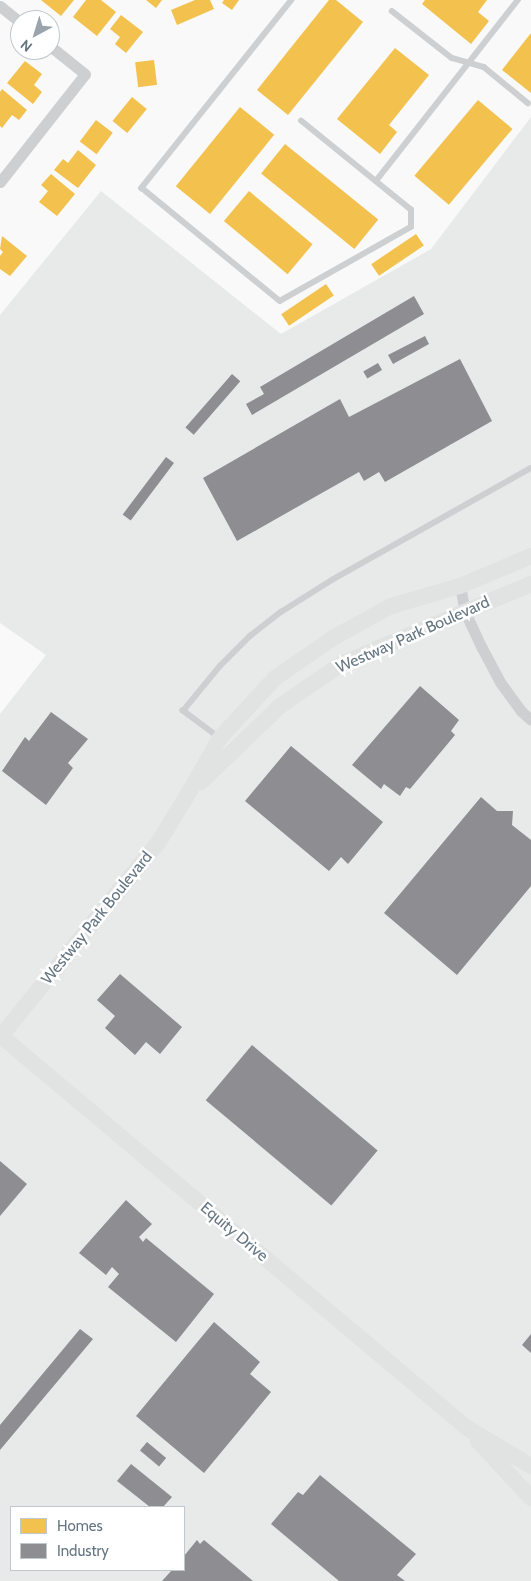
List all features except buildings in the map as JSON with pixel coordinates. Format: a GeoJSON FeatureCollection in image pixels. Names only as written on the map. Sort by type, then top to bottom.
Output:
{"type":"FeatureCollection","features":[{"type":"Feature","properties":{"kind":"street"},"geometry":{"type":"LineString","coordinates":[[0,6],[10,14]]}},
{"type":"Feature","properties":{"kind":"street"},"geometry":{"type":"LineString","coordinates":[[0,182],[85,74],[60,54]]}},
{"type":"Feature","properties":{"kind":"street","name":"Westway Park Boulevard"},"geometry":{"type":"LineString","coordinates":[[1,1035],[158,843],[220,738],[275,678],[333,638],[391,606],[460,586],[531,556]]}},
{"type":"Feature","properties":{"kind":"street","name":"Westway Park Boulevard"},"geometry":{"type":"LineString","coordinates":[[188,794],[280,706],[343,663],[531,584]]}},
{"type":"Feature","properties":{"kind":"street"},"geometry":{"type":"LineString","coordinates":[[460,586],[465,612],[500,682],[521,711],[531,720]]}},
{"type":"Feature","properties":{"kind":"street","name":"Equity Drive"},"geometry":{"type":"LineString","coordinates":[[1,1035],[467,1428],[531,1498]]}},
{"type":"Feature","properties":{"kind":"street","name":"Equity Drive"},"geometry":{"type":"LineString","coordinates":[[467,1428],[531,1466]]}},
{"type":"Feature","properties":{"kind":"lane"},"geometry":{"type":"LineString","coordinates":[[292,0],[142,188],[280,301],[411,227],[412,210],[301,122]]}},
{"type":"Feature","properties":{"kind":"lane"},"geometry":{"type":"LineString","coordinates":[[376,181],[518,0]]}},
{"type":"Feature","properties":{"kind":"lane"},"geometry":{"type":"LineString","coordinates":[[392,11],[452,58],[484,67],[528,103]]}},
{"type":"Feature","properties":{"kind":"lane"},"geometry":{"type":"LineString","coordinates":[[220,738],[183,712],[220,666],[250,636],[281,612],[332,580],[531,468]]}},
{"type":"Feature","properties":{"kind":"shaded area"},"geometry":{"type":"Polygon","coordinates":[[[531,117],[531,1581],[0,1581],[0,714],[46,655],[0,623],[0,315],[101,191],[281,334],[431,249],[531,117]]]}}]}
